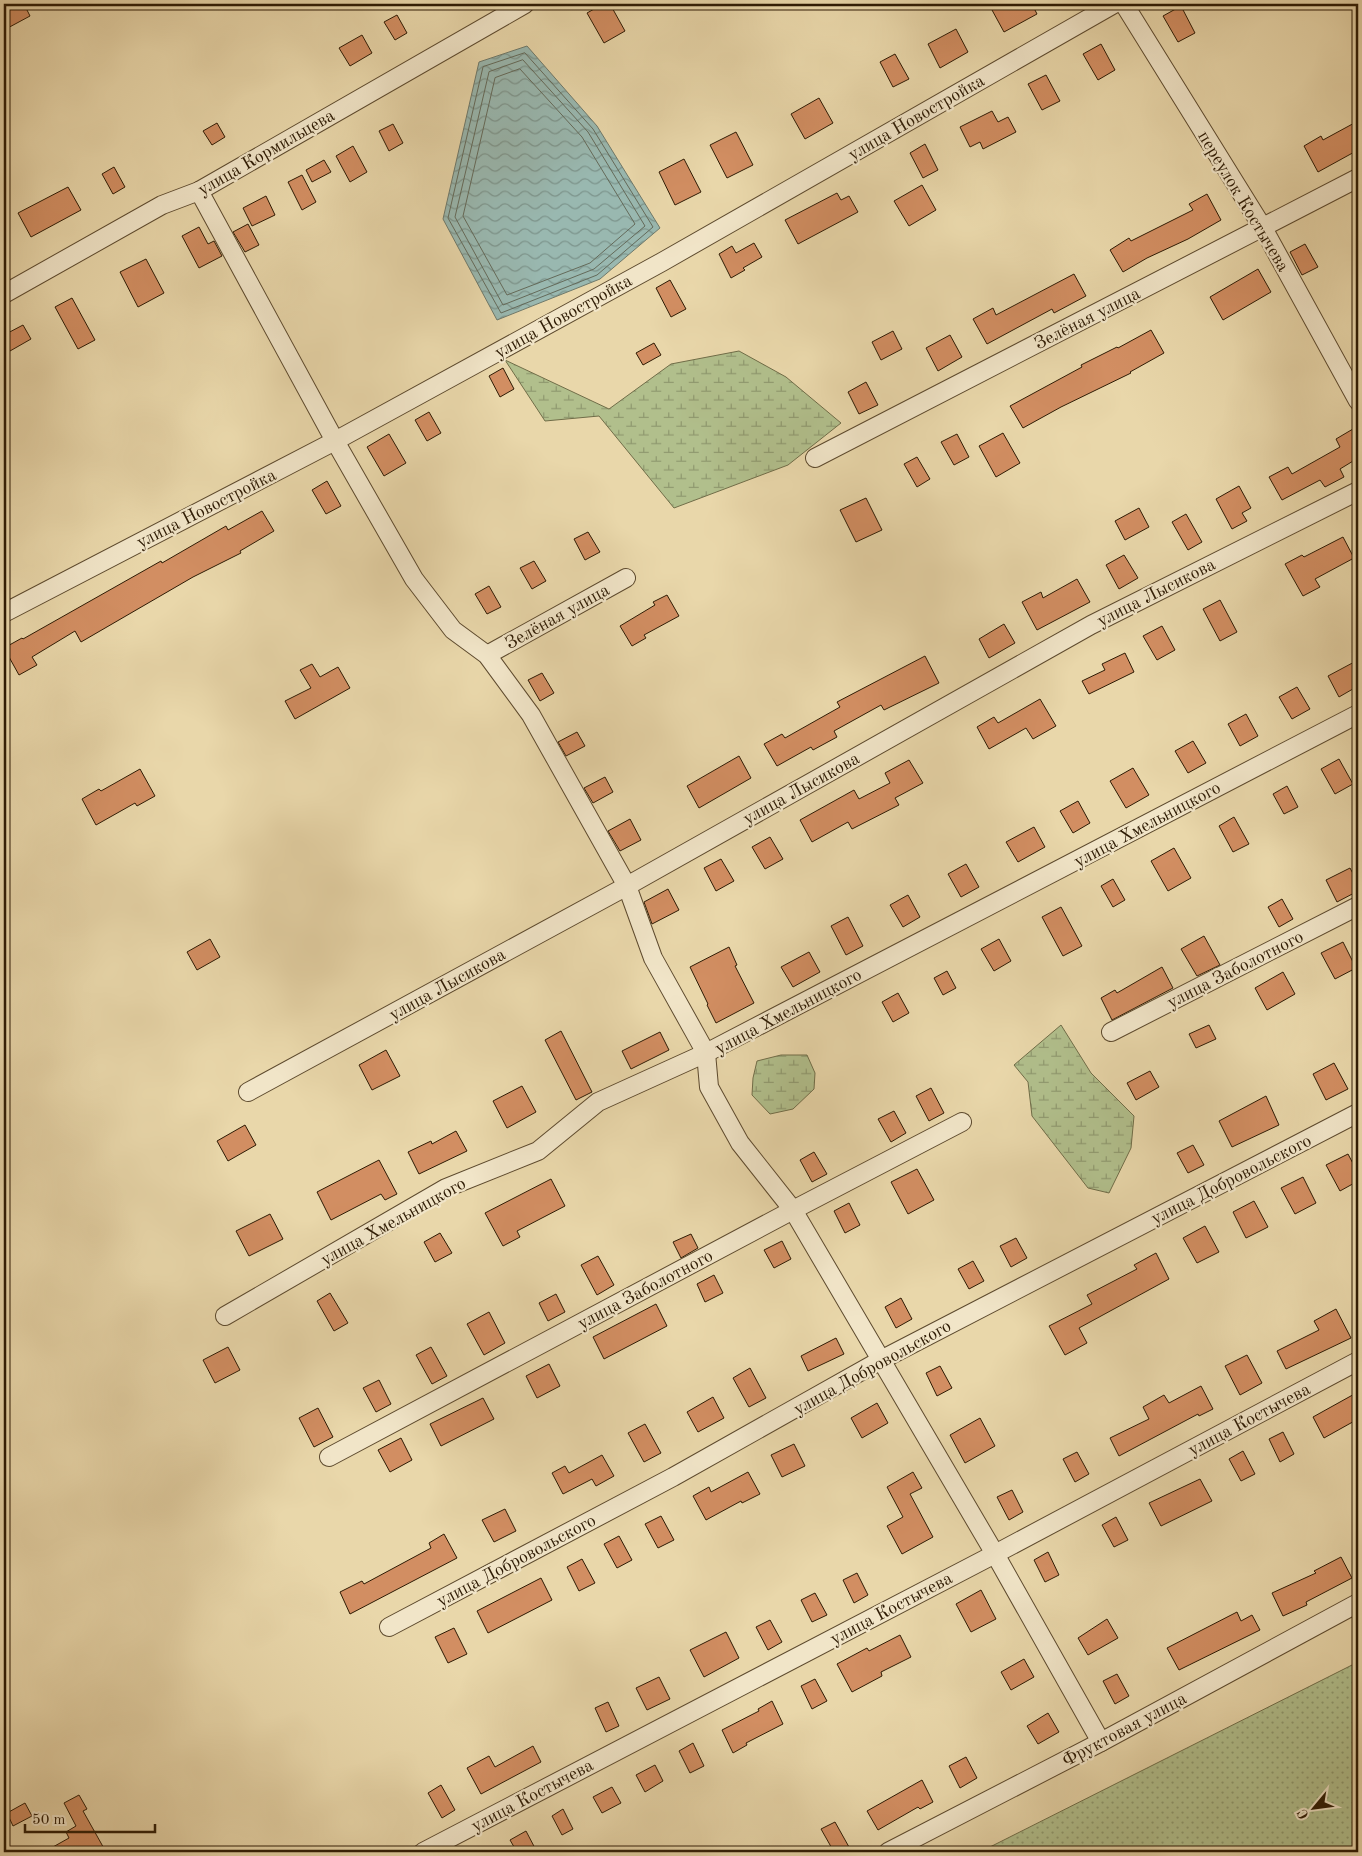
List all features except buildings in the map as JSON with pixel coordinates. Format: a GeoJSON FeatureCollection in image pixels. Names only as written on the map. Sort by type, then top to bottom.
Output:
{"type":"FeatureCollection","features":[{"type":"Feature","properties":{"kind":"street","name":"улица Кормильцева"},"geometry":{"type":"LineString","coordinates":[[4,294],[162,205],[199,191],[524,4]]}},
{"type":"Feature","properties":{"kind":"street","name":"улица Новостройка"},"geometry":{"type":"LineString","coordinates":[[4,613],[335,441],[662,262],[1114,4]]}},
{"type":"Feature","properties":{"kind":"street","name":"переулок Костычева"},"geometry":{"type":"LineString","coordinates":[[1124,4],[1263,228],[1358,401]]}},
{"type":"Feature","properties":{"kind":"street","name":"Зелёная улица"},"geometry":{"type":"LineString","coordinates":[[815,458],[1358,178]]}},
{"type":"Feature","properties":{"kind":"street"},"geometry":{"type":"LineString","coordinates":[[199,191],[335,441],[414,579],[453,630],[487,654],[531,715],[627,886],[653,958],[706,1053],[709,1087],[740,1143],[793,1210],[995,1554],[1101,1742]]}},
{"type":"Feature","properties":{"kind":"street","name":"улица Лысикова"},"geometry":{"type":"LineString","coordinates":[[248,1092],[627,886],[1091,625],[1358,491]]}},
{"type":"Feature","properties":{"kind":"street","name":"Зелёная улица"},"geometry":{"type":"LineString","coordinates":[[487,654],[626,578]]}},
{"type":"Feature","properties":{"kind":"street","name":"улица Хмельницкого"},"geometry":{"type":"LineString","coordinates":[[225,1316],[446,1188],[538,1151],[598,1102],[706,1053],[1358,714]]}},
{"type":"Feature","properties":{"kind":"street","name":"улица Заболотного"},"geometry":{"type":"LineString","coordinates":[[1111,1032],[1358,906]]}},
{"type":"Feature","properties":{"kind":"street","name":"улица Добровольского"},"geometry":{"type":"LineString","coordinates":[[388,1627],[673,1477],[881,1360],[1358,1113]]}},
{"type":"Feature","properties":{"kind":"street","name":"улица Заболотного"},"geometry":{"type":"LineString","coordinates":[[329,1457],[962,1122]]}},
{"type":"Feature","properties":{"kind":"street","name":"улица Костычева"},"geometry":{"type":"LineString","coordinates":[[423,1852],[995,1554],[1358,1361]]}},
{"type":"Feature","properties":{"kind":"street","name":"Фруктовая улица"},"geometry":{"type":"LineString","coordinates":[[888,1852],[1101,1742],[1358,1603]]}},
{"type":"Feature","properties":{"kind":"green space"},"geometry":{"type":"Polygon","coordinates":[[[739,351],[786,377],[841,423],[788,465],[674,508],[599,416],[545,421],[505,360],[609,409],[671,364],[739,351]]]}},
{"type":"Feature","properties":{"kind":"green space"},"geometry":{"type":"Polygon","coordinates":[[[1061,1025],[1091,1073],[1134,1116],[1131,1148],[1109,1193],[1088,1188],[1032,1116],[1028,1082],[1014,1065],[1061,1025]]]}},
{"type":"Feature","properties":{"kind":"green space"},"geometry":{"type":"Polygon","coordinates":[[[781,1055],[807,1055],[815,1073],[814,1089],[793,1109],[770,1114],[752,1095],[753,1078],[757,1061],[781,1055]]]}},
{"type":"Feature","properties":{"kind":"green space"},"geometry":{"type":"Polygon","coordinates":[[[1358,1662],[1358,1852],[980,1852],[1358,1662]]]}},
{"type":"Feature","properties":{"kind":"water"},"geometry":{"type":"Polygon","coordinates":[[[527,46],[597,126],[660,228],[600,279],[497,320],[443,219],[479,62],[527,46]]]}}]}
